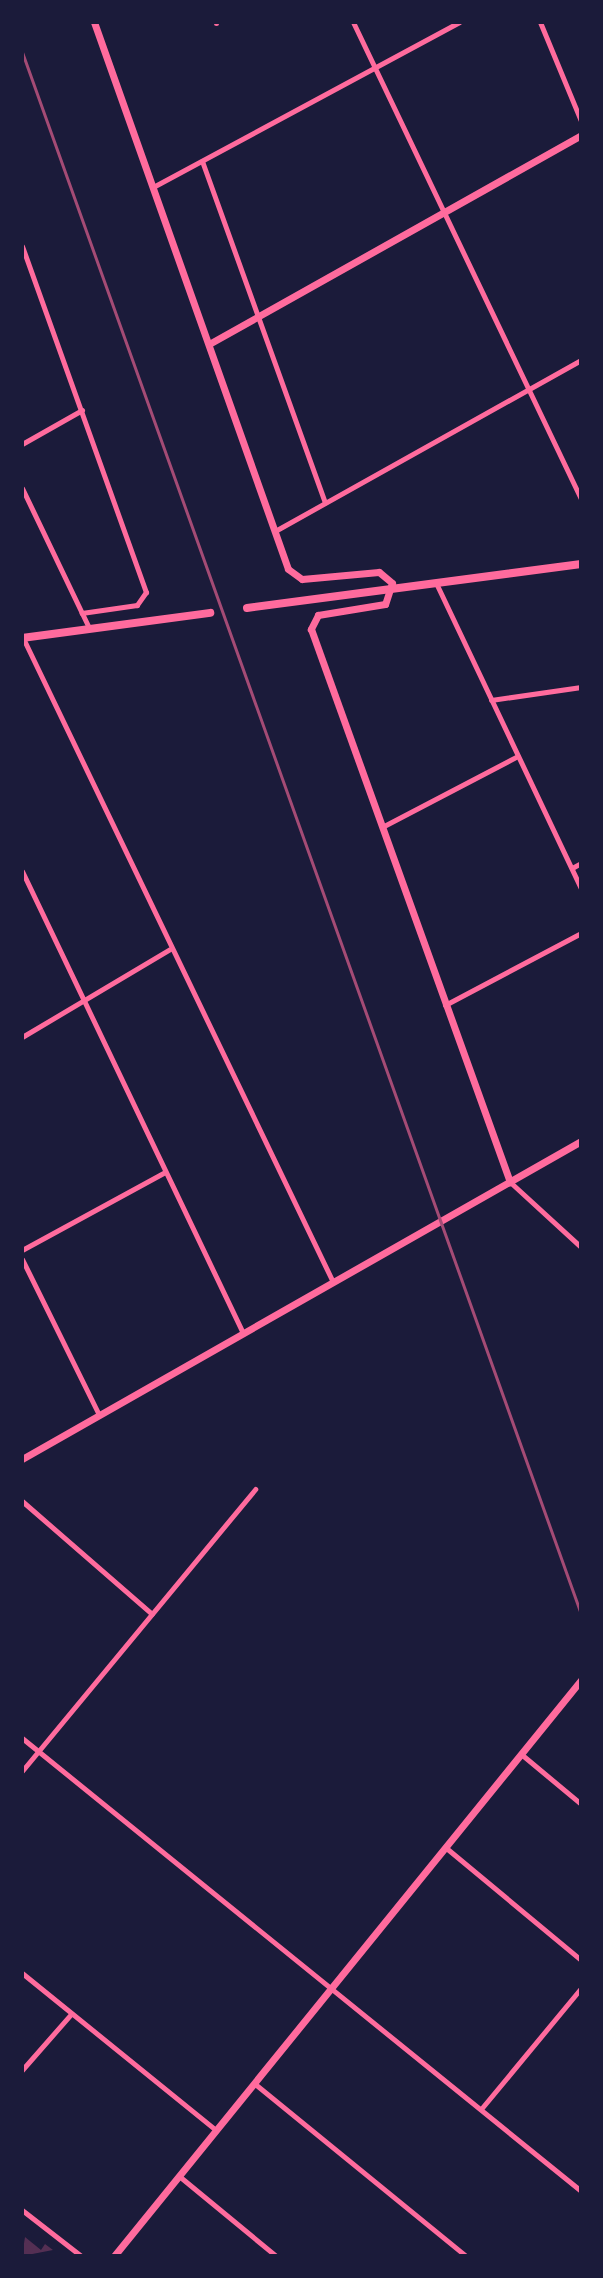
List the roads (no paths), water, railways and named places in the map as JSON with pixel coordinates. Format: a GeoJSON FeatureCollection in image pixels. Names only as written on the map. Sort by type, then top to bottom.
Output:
{"type":"FeatureCollection","features":[{"type":"Feature","properties":{"kind":"main road"},"geometry":{"type":"LineString","coordinates":[[247,608],[581,564]]}},
{"type":"Feature","properties":{"kind":"main road"},"geometry":{"type":"LineString","coordinates":[[22,638],[210,613]]}},
{"type":"Feature","properties":{"kind":"street"},"geometry":{"type":"LineString","coordinates":[[94,22],[274,532],[298,578],[379,572],[394,588],[383,605],[321,614],[311,625],[510,1182],[581,1247]]}},
{"type":"Feature","properties":{"kind":"street"},"geometry":{"type":"LineString","coordinates":[[353,22],[581,499]]}},
{"type":"Feature","properties":{"kind":"street"},"geometry":{"type":"LineString","coordinates":[[153,187],[459,22]]}},
{"type":"Feature","properties":{"kind":"street"},"geometry":{"type":"LineString","coordinates":[[540,22],[581,121]]}},
{"type":"Feature","properties":{"kind":"street"},"geometry":{"type":"LineString","coordinates":[[209,344],[581,135]]}},
{"type":"Feature","properties":{"kind":"street"},"geometry":{"type":"LineString","coordinates":[[202,161],[325,503]]}},
{"type":"Feature","properties":{"kind":"street"},"geometry":{"type":"LineString","coordinates":[[23,251],[146,595],[137,605],[82,613]]}},
{"type":"Feature","properties":{"kind":"street"},"geometry":{"type":"LineString","coordinates":[[274,532],[581,360]]}},
{"type":"Feature","properties":{"kind":"street"},"geometry":{"type":"LineString","coordinates":[[22,444],[82,410]]}},
{"type":"Feature","properties":{"kind":"street"},"geometry":{"type":"LineString","coordinates":[[22,488],[89,628]]}},
{"type":"Feature","properties":{"kind":"street"},"geometry":{"type":"LineString","coordinates":[[436,583],[581,888]]}},
{"type":"Feature","properties":{"kind":"street"},"geometry":{"type":"LineString","coordinates":[[22,638],[333,1282]]}},
{"type":"Feature","properties":{"kind":"street"},"geometry":{"type":"LineString","coordinates":[[491,700],[581,687]]}},
{"type":"Feature","properties":{"kind":"street"},"geometry":{"type":"LineString","coordinates":[[381,828],[518,756]]}},
{"type":"Feature","properties":{"kind":"street"},"geometry":{"type":"LineString","coordinates":[[572,868],[581,863]]}},
{"type":"Feature","properties":{"kind":"street"},"geometry":{"type":"LineString","coordinates":[[22,871],[243,1333]]}},
{"type":"Feature","properties":{"kind":"street"},"geometry":{"type":"LineString","coordinates":[[445,1005],[581,933]]}},
{"type":"Feature","properties":{"kind":"street"},"geometry":{"type":"LineString","coordinates":[[22,1037],[170,949]]}},
{"type":"Feature","properties":{"kind":"street"},"geometry":{"type":"LineString","coordinates":[[22,1459],[581,1141]]}},
{"type":"Feature","properties":{"kind":"street"},"geometry":{"type":"LineString","coordinates":[[22,1250],[165,1172]]}},
{"type":"Feature","properties":{"kind":"street"},"geometry":{"type":"LineString","coordinates":[[22,1259],[99,1415]]}},
{"type":"Feature","properties":{"kind":"street"},"geometry":{"type":"LineString","coordinates":[[22,1771],[255,1489]]}},
{"type":"Feature","properties":{"kind":"street"},"geometry":{"type":"LineString","coordinates":[[22,1501],[152,1614]]}},
{"type":"Feature","properties":{"kind":"street"},"geometry":{"type":"LineString","coordinates":[[114,2256],[581,1680]]}},
{"type":"Feature","properties":{"kind":"street"},"geometry":{"type":"LineString","coordinates":[[22,1738],[581,2191]]}},
{"type":"Feature","properties":{"kind":"street"},"geometry":{"type":"LineString","coordinates":[[521,1754],[581,1804]]}},
{"type":"Feature","properties":{"kind":"street"},"geometry":{"type":"LineString","coordinates":[[445,1847],[581,1960]]}},
{"type":"Feature","properties":{"kind":"street"},"geometry":{"type":"LineString","coordinates":[[22,1973],[216,2130]]}},
{"type":"Feature","properties":{"kind":"street"},"geometry":{"type":"LineString","coordinates":[[481,2109],[581,1988]]}},
{"type":"Feature","properties":{"kind":"street"},"geometry":{"type":"LineString","coordinates":[[22,2070],[71,2014]]}},
{"type":"Feature","properties":{"kind":"street"},"geometry":{"type":"LineString","coordinates":[[255,2084],[466,2256]]}},
{"type":"Feature","properties":{"kind":"street"},"geometry":{"type":"LineString","coordinates":[[179,2176],[276,2256]]}},
{"type":"Feature","properties":{"kind":"street"},"geometry":{"type":"LineString","coordinates":[[22,2210],[81,2256]]}},
{"type":"Feature","properties":{"kind":"railway"},"geometry":{"type":"LineString","coordinates":[[22,52],[581,1614]]}}]}
